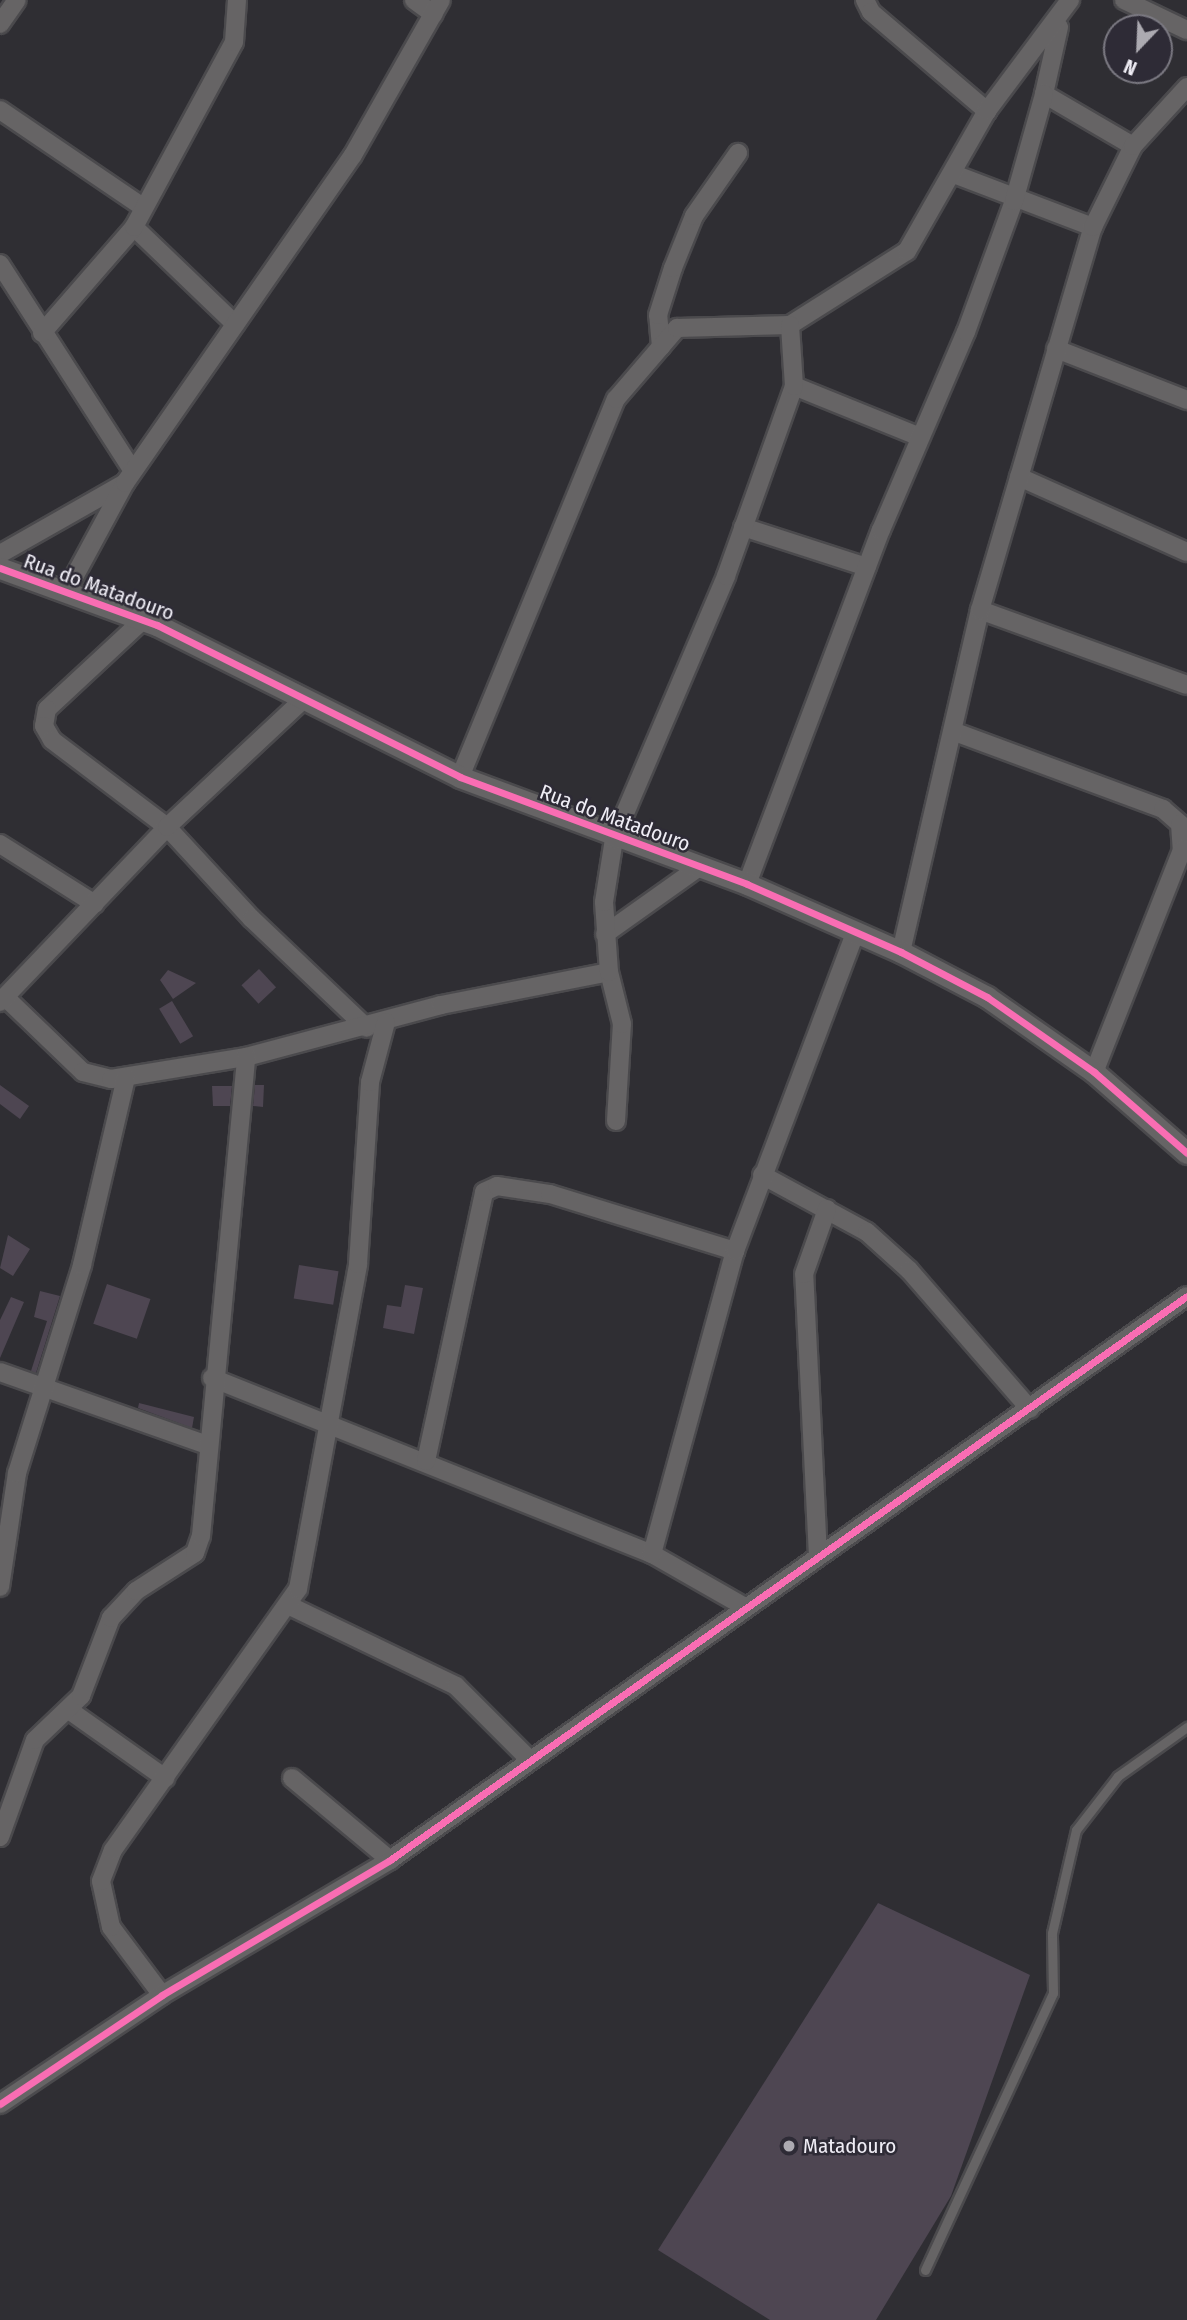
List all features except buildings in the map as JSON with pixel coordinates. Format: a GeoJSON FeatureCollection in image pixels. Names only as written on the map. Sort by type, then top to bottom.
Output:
{"type":"FeatureCollection","features":[{"type":"Feature","properties":{"kind":"street"},"geometry":{"type":"LineString","coordinates":[[0,24],[17,0]]}},
{"type":"Feature","properties":{"kind":"street"},"geometry":{"type":"LineString","coordinates":[[42,334],[134,227],[141,206],[234,42],[237,0]]}},
{"type":"Feature","properties":{"kind":"street"},"geometry":{"type":"LineString","coordinates":[[66,592],[129,476],[353,155],[437,7],[414,0]]}},
{"type":"Feature","properties":{"kind":"street"},"geometry":{"type":"LineString","coordinates":[[865,0],[870,12],[987,111]]}},
{"type":"Feature","properties":{"kind":"street"},"geometry":{"type":"LineString","coordinates":[[747,884],[918,436],[966,332],[1014,201],[1044,94],[1060,22],[1070,0]]}},
{"type":"Feature","properties":{"kind":"street"},"geometry":{"type":"LineString","coordinates":[[1124,0],[1187,30]]}},
{"type":"Feature","properties":{"kind":"street"},"geometry":{"type":"LineString","coordinates":[[460,777],[611,411],[661,347],[677,327],[701,323],[790,325],[907,251],[954,174],[987,111],[1060,22]]}},
{"type":"Feature","properties":{"kind":"street"},"geometry":{"type":"LineString","coordinates":[[901,951],[955,732],[981,610],[1093,227],[1133,146],[1187,87]]}},
{"type":"Feature","properties":{"kind":"street"},"geometry":{"type":"LineString","coordinates":[[1044,94],[1133,146]]}},
{"type":"Feature","properties":{"kind":"street"},"geometry":{"type":"LineString","coordinates":[[0,110],[141,206]]}},
{"type":"Feature","properties":{"kind":"street"},"geometry":{"type":"LineString","coordinates":[[661,347],[658,315],[673,268],[694,216],[738,153]]}},
{"type":"Feature","properties":{"kind":"street"},"geometry":{"type":"LineString","coordinates":[[954,174],[1014,201],[1093,227]]}},
{"type":"Feature","properties":{"kind":"street"},"geometry":{"type":"LineString","coordinates":[[134,227],[235,324]]}},
{"type":"Feature","properties":{"kind":"street"},"geometry":{"type":"LineString","coordinates":[[0,264],[129,476]]}},
{"type":"Feature","properties":{"kind":"street"},"geometry":{"type":"LineString","coordinates":[[616,1121],[622,1024],[609,972],[605,934],[614,839],[743,527],[794,386],[790,325]]}},
{"type":"Feature","properties":{"kind":"street"},"geometry":{"type":"LineString","coordinates":[[1056,349],[1187,400]]}},
{"type":"Feature","properties":{"kind":"street"},"geometry":{"type":"LineString","coordinates":[[794,386],[918,436]]}},
{"type":"Feature","properties":{"kind":"street"},"geometry":{"type":"LineString","coordinates":[[0,554],[129,476]]}},
{"type":"Feature","properties":{"kind":"street"},"geometry":{"type":"LineString","coordinates":[[1019,477],[1187,552]]}},
{"type":"Feature","properties":{"kind":"street"},"geometry":{"type":"LineString","coordinates":[[743,527],[867,567]]}},
{"type":"Feature","properties":{"kind":"street","name":"Rua do Matadouro"},"geometry":{"type":"LineString","coordinates":[[0,568],[144,619],[460,777],[614,839],[747,884],[901,951],[987,997],[1094,1072],[1187,1153]]}},
{"type":"Feature","properties":{"kind":"street"},"geometry":{"type":"LineString","coordinates":[[981,610],[1187,685]]}},
{"type":"Feature","properties":{"kind":"street"},"geometry":{"type":"LineString","coordinates":[[144,619],[43,720],[52,740],[167,827],[252,919],[367,1028]]}},
{"type":"Feature","properties":{"kind":"street"},"geometry":{"type":"LineString","coordinates":[[304,699],[167,827],[3,1000],[83,1072],[126,1077],[246,1057],[367,1028],[441,1005],[609,972]]}},
{"type":"Feature","properties":{"kind":"street"},"geometry":{"type":"LineString","coordinates":[[955,732],[1163,809],[1180,824],[1182,850],[1094,1072]]}},
{"type":"Feature","properties":{"kind":"street"},"geometry":{"type":"LineString","coordinates":[[0,844],[95,904]]}},
{"type":"Feature","properties":{"kind":"street"},"geometry":{"type":"LineString","coordinates":[[605,934],[698,868]]}},
{"type":"Feature","properties":{"kind":"street"},"geometry":{"type":"LineString","coordinates":[[652,1554],[735,1251],[855,933]]}},
{"type":"Feature","properties":{"kind":"street"},"geometry":{"type":"LineString","coordinates":[[162,1995],[111,1927],[101,1892],[113,1850],[290,1606],[313,1533],[358,1264],[370,1082],[386,1022]]}},
{"type":"Feature","properties":{"kind":"street"},"geometry":{"type":"LineString","coordinates":[[0,1837],[7,1789],[35,1740],[81,1696],[111,1618],[136,1591],[195,1553],[246,1057]]}},
{"type":"Feature","properties":{"kind":"street"},"geometry":{"type":"LineString","coordinates":[[0,1587],[17,1474],[82,1265],[126,1077]]}},
{"type":"Feature","properties":{"kind":"street"},"geometry":{"type":"LineString","coordinates":[[762,1175],[867,1232],[909,1270],[1030,1409]]}},
{"type":"Feature","properties":{"kind":"street"},"geometry":{"type":"LineString","coordinates":[[426,1461],[484,1192],[497,1186],[550,1194],[735,1251]]}},
{"type":"Feature","properties":{"kind":"street"},"geometry":{"type":"LineString","coordinates":[[818,1556],[804,1274],[827,1209]]}},
{"type":"Feature","properties":{"kind":"street"},"geometry":{"type":"LineString","coordinates":[[0,2104],[162,1995],[390,1860],[743,1606],[1030,1409],[1187,1296]]}},
{"type":"Feature","properties":{"kind":"street"},"geometry":{"type":"LineString","coordinates":[[0,1372],[43,1391],[207,1445]]}},
{"type":"Feature","properties":{"kind":"street"},"geometry":{"type":"LineString","coordinates":[[212,1378],[330,1422],[652,1554],[743,1606]]}},
{"type":"Feature","properties":{"kind":"street"},"geometry":{"type":"LineString","coordinates":[[290,1606],[456,1686],[530,1760]]}},
{"type":"Feature","properties":{"kind":"street"},"geometry":{"type":"LineString","coordinates":[[69,1710],[165,1778]]}},
{"type":"Feature","properties":{"kind":"street"},"geometry":{"type":"LineString","coordinates":[[292,1778],[390,1860]]}},
{"type":"Feature","properties":{"kind":"lane"},"geometry":{"type":"LineString","coordinates":[[925,2270],[1053,1993],[1052,1933],[1076,1830],[1118,1776],[1187,1727]]}},
{"type":"Feature","properties":{"kind":"cycle path"},"geometry":{"type":"LineString","coordinates":[[0,568],[157,625],[460,777],[747,884],[901,952],[987,997],[1094,1072],[1187,1153]]}},
{"type":"Feature","properties":{"kind":"cycle path"},"geometry":{"type":"LineString","coordinates":[[0,2104],[162,1995],[390,1860],[1187,1296]]}},
{"type":"Feature","properties":{"kind":"place","name":"Matadouro"},"geometry":{"type":"Point","coordinates":[789,2146]}}]}
